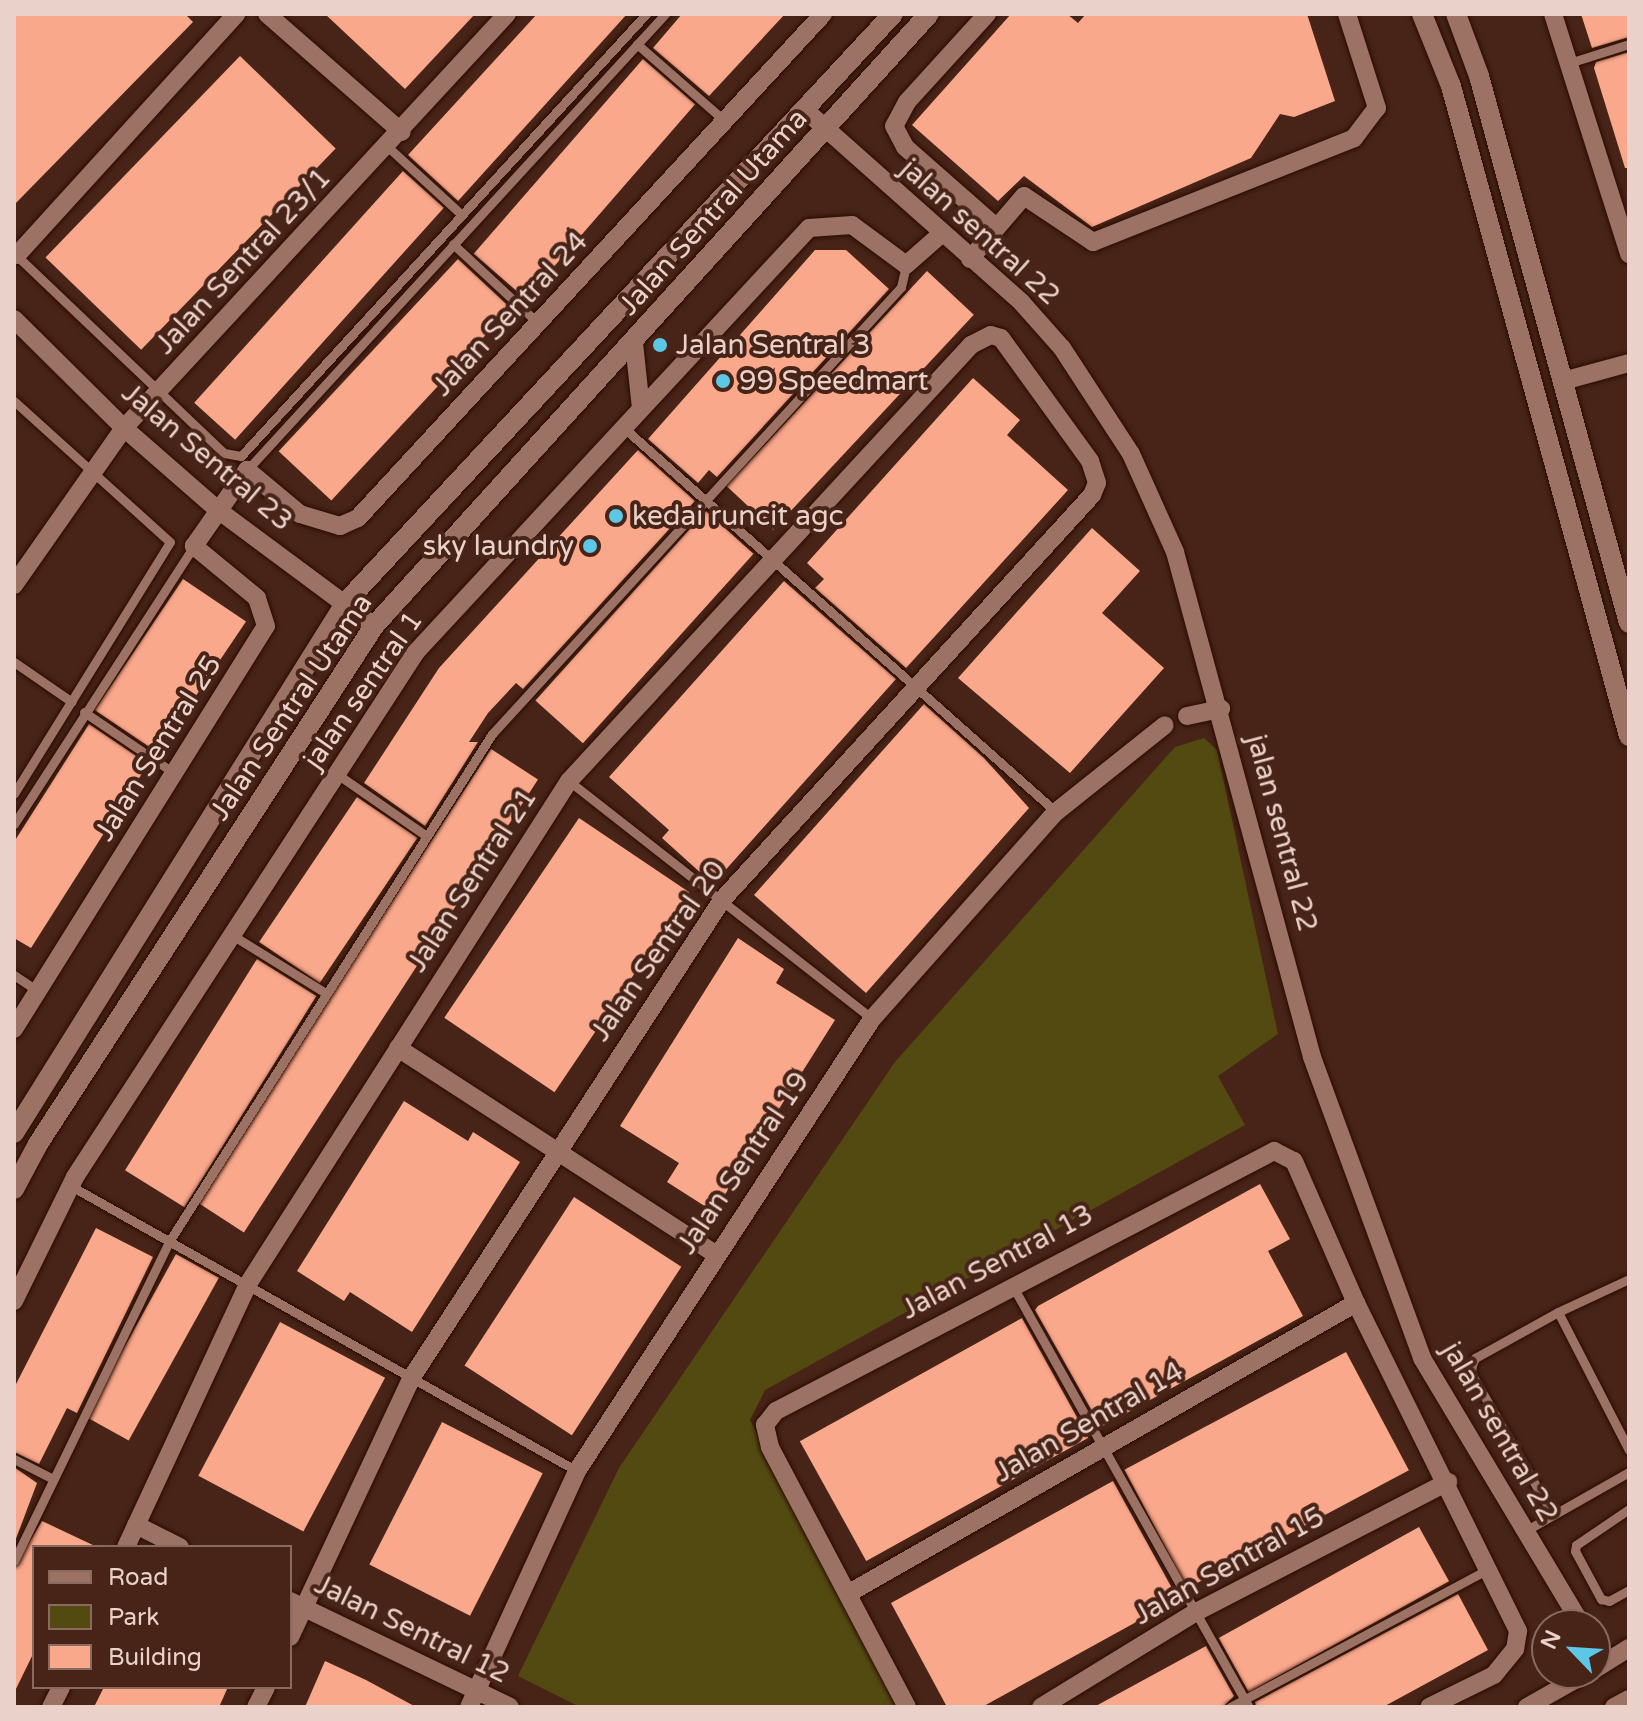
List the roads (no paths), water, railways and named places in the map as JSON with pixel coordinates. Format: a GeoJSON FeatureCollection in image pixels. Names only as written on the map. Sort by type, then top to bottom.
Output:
{"type":"FeatureCollection","features":[{"type":"Feature","properties":{"kind":"street"},"geometry":{"type":"LineString","coordinates":[[15,254],[236,14]]}},
{"type":"Feature","properties":{"kind":"street"},"geometry":{"type":"LineString","coordinates":[[267,14],[402,132]]}},
{"type":"Feature","properties":{"kind":"street","name":"Jalan Sentral 23/1"},"geometry":{"type":"LineString","coordinates":[[14,585],[124,428],[402,132],[507,14]]}},
{"type":"Feature","properties":{"kind":"street","name":"Jalan Sentral 24"},"geometry":{"type":"LineString","coordinates":[[247,470],[300,514],[340,526],[358,518],[823,14]]}},
{"type":"Feature","properties":{"kind":"street","name":"Jalan Sentral Utama"},"geometry":{"type":"LineString","coordinates":[[14,1133],[346,602],[893,14]]}},
{"type":"Feature","properties":{"kind":"street","name":"Jalan Sentral Utama"},"geometry":{"type":"LineString","coordinates":[[14,1189],[38,1144],[374,626],[634,343],[929,14]]}},
{"type":"Feature","properties":{"kind":"street"},"geometry":{"type":"LineString","coordinates":[[987,14],[907,102],[894,126],[905,147],[995,226]]}},
{"type":"Feature","properties":{"kind":"street"},"geometry":{"type":"LineString","coordinates":[[970,259],[1018,198],[1030,197],[1093,242],[1354,138],[1377,108],[1347,14]]}},
{"type":"Feature","properties":{"kind":"street"},"geometry":{"type":"LineString","coordinates":[[1422,14],[1451,86],[1629,736]]}},
{"type":"Feature","properties":{"kind":"street"},"geometry":{"type":"LineString","coordinates":[[1456,14],[1479,76],[1629,623]]}},
{"type":"Feature","properties":{"kind":"street"},"geometry":{"type":"LineString","coordinates":[[1553,14],[1629,254]]}},
{"type":"Feature","properties":{"kind":"street","name":"jalan sentral 22"},"geometry":{"type":"LineString","coordinates":[[805,110],[940,235],[1022,303],[1062,348],[1131,454],[1175,552],[1221,709],[1312,1057],[1417,1344],[1572,1609]]}},
{"type":"Feature","properties":{"kind":"street","name":"jalan sentral 1"},"geometry":{"type":"LineString","coordinates":[[14,1301],[70,1186],[416,652],[809,228],[852,225],[906,265]]}},
{"type":"Feature","properties":{"kind":"street"},"geometry":{"type":"LineString","coordinates":[[906,265],[940,235]]}},
{"type":"Feature","properties":{"kind":"street","name":"Jalan Sentral 23"},"geometry":{"type":"LineString","coordinates":[[14,319],[124,428],[218,510],[346,602],[374,626]]}},
{"type":"Feature","properties":{"kind":"street","name":"Jalan Sentral 21"},"geometry":{"type":"LineString","coordinates":[[127,1545],[248,1284],[569,781],[971,345],[991,335]]}},
{"type":"Feature","properties":{"kind":"street","name":"Jalan Sentral 20"},"geometry":{"type":"LineString","coordinates":[[292,1628],[297,1605],[412,1377],[722,900],[1084,505],[1097,483],[1090,461],[1010,344],[991,335]]}},
{"type":"Feature","properties":{"kind":"street"},"geometry":{"type":"LineString","coordinates":[[634,343],[641,408]]}},
{"type":"Feature","properties":{"kind":"street"},"geometry":{"type":"LineString","coordinates":[[1563,381],[1629,363]]}},
{"type":"Feature","properties":{"kind":"street"},"geometry":{"type":"LineString","coordinates":[[194,546],[247,470]]}},
{"type":"Feature","properties":{"kind":"street","name":"Jalan Sentral 25"},"geometry":{"type":"LineString","coordinates":[[14,1029],[266,626],[257,598],[194,546]]}},
{"type":"Feature","properties":{"kind":"street"},"geometry":{"type":"LineString","coordinates":[[1187,716],[1221,709]]}},
{"type":"Feature","properties":{"kind":"street","name":"Jalan Sentral 19"},"geometry":{"type":"LineString","coordinates":[[473,1699],[577,1471],[715,1254],[872,1019],[1056,812],[1165,725]]}},
{"type":"Feature","properties":{"kind":"street"},"geometry":{"type":"LineString","coordinates":[[398,1048],[715,1254]]}},
{"type":"Feature","properties":{"kind":"street","name":"Jalan Sentral 13"},"geometry":{"type":"LineString","coordinates":[[851,1592],[770,1447],[765,1425],[776,1411],[1012,1285],[1274,1151],[1282,1151],[1294,1161],[1356,1303]]}},
{"type":"Feature","properties":{"kind":"street"},"geometry":{"type":"LineString","coordinates":[[1356,1303],[1513,1615],[1515,1649],[1494,1675],[1429,1707]]}},
{"type":"Feature","properties":{"kind":"street","name":"Jalan Sentral 14"},"geometry":{"type":"LineString","coordinates":[[851,1592],[1356,1303]]}},
{"type":"Feature","properties":{"kind":"street","name":"Jalan Sentral 15"},"geometry":{"type":"LineString","coordinates":[[1041,1707],[1196,1612],[1448,1482]]}},
{"type":"Feature","properties":{"kind":"street"},"geometry":{"type":"LineString","coordinates":[[136,1525],[176,1545]]}},
{"type":"Feature","properties":{"kind":"street"},"geometry":{"type":"LineString","coordinates":[[851,1592],[907,1707]]}},
{"type":"Feature","properties":{"kind":"street","name":"Jalan Sentral 12"},"geometry":{"type":"LineString","coordinates":[[297,1605],[473,1699],[510,1707]]}},
{"type":"Feature","properties":{"kind":"street"},"geometry":{"type":"LineString","coordinates":[[51,1707],[60,1689]]}},
{"type":"Feature","properties":{"kind":"street"},"geometry":{"type":"LineString","coordinates":[[256,1707],[265,1689]]}},
{"type":"Feature","properties":{"kind":"street"},"geometry":{"type":"LineString","coordinates":[[1527,1707],[1559,1689]]}},
{"type":"Feature","properties":{"kind":"street"},"geometry":{"type":"LineString","coordinates":[[1614,1707],[1629,1699]]}},
{"type":"Feature","properties":{"kind":"lane"},"geometry":{"type":"LineString","coordinates":[[15,254],[224,453],[241,456],[646,14]]}},
{"type":"Feature","properties":{"kind":"lane"},"geometry":{"type":"LineString","coordinates":[[247,470],[665,14]]}},
{"type":"Feature","properties":{"kind":"lane"},"geometry":{"type":"LineString","coordinates":[[637,44],[725,121]]}},
{"type":"Feature","properties":{"kind":"lane"},"geometry":{"type":"LineString","coordinates":[[1569,63],[1629,44]]}},
{"type":"Feature","properties":{"kind":"lane"},"geometry":{"type":"LineString","coordinates":[[388,147],[462,215]]}},
{"type":"Feature","properties":{"kind":"lane"},"geometry":{"type":"LineString","coordinates":[[453,244],[539,324]]}},
{"type":"Feature","properties":{"kind":"lane"},"geometry":{"type":"LineString","coordinates":[[14,1561],[170,1240],[324,992],[505,716],[901,287],[906,265]]}},
{"type":"Feature","properties":{"kind":"lane"},"geometry":{"type":"LineString","coordinates":[[14,401],[91,474],[170,542],[14,794]]}},
{"type":"Feature","properties":{"kind":"lane"},"geometry":{"type":"LineString","coordinates":[[624,428],[918,684],[1056,812]]}},
{"type":"Feature","properties":{"kind":"lane"},"geometry":{"type":"LineString","coordinates":[[14,824],[194,546]]}},
{"type":"Feature","properties":{"kind":"lane"},"geometry":{"type":"LineString","coordinates":[[14,662],[72,702]]}},
{"type":"Feature","properties":{"kind":"lane"},"geometry":{"type":"LineString","coordinates":[[84,712],[175,774]]}},
{"type":"Feature","properties":{"kind":"lane"},"geometry":{"type":"LineString","coordinates":[[337,774],[425,835]]}},
{"type":"Feature","properties":{"kind":"lane"},"geometry":{"type":"LineString","coordinates":[[569,781],[872,1019]]}},
{"type":"Feature","properties":{"kind":"lane"},"geometry":{"type":"LineString","coordinates":[[232,935],[324,992]]}},
{"type":"Feature","properties":{"kind":"lane"},"geometry":{"type":"LineString","coordinates":[[14,975],[38,991]]}},
{"type":"Feature","properties":{"kind":"lane"},"geometry":{"type":"LineString","coordinates":[[70,1186],[577,1471]]}},
{"type":"Feature","properties":{"kind":"lane"},"geometry":{"type":"LineString","coordinates":[[1553,1515],[1471,1373],[1472,1365],[1475,1358],[1558,1312],[1629,1279]]}},
{"type":"Feature","properties":{"kind":"lane"},"geometry":{"type":"LineString","coordinates":[[1012,1285],[1100,1448],[1247,1703]]}},
{"type":"Feature","properties":{"kind":"lane"},"geometry":{"type":"LineString","coordinates":[[1558,1312],[1629,1450]]}},
{"type":"Feature","properties":{"kind":"lane"},"geometry":{"type":"LineString","coordinates":[[14,1459],[53,1479]]}},
{"type":"Feature","properties":{"kind":"lane"},"geometry":{"type":"LineString","coordinates":[[1525,1531],[1629,1472]]}},
{"type":"Feature","properties":{"kind":"lane"},"geometry":{"type":"LineString","coordinates":[[1629,1509],[1576,1545],[1575,1551],[1601,1599],[1609,1601],[1629,1590]]}},
{"type":"Feature","properties":{"kind":"lane"},"geometry":{"type":"LineString","coordinates":[[1230,1707],[1247,1703],[1489,1568]]}},
{"type":"Feature","properties":{"kind":"place","name":"Jalan Sentral 3"},"geometry":{"type":"Point","coordinates":[660,345]}},
{"type":"Feature","properties":{"kind":"place","name":"99 Speedmart"},"geometry":{"type":"Point","coordinates":[723,381]}},
{"type":"Feature","properties":{"kind":"place","name":"kedai runcit agc"},"geometry":{"type":"Point","coordinates":[616,516]}},
{"type":"Feature","properties":{"kind":"place","name":"sky laundry"},"geometry":{"type":"Point","coordinates":[590,546]}}]}
